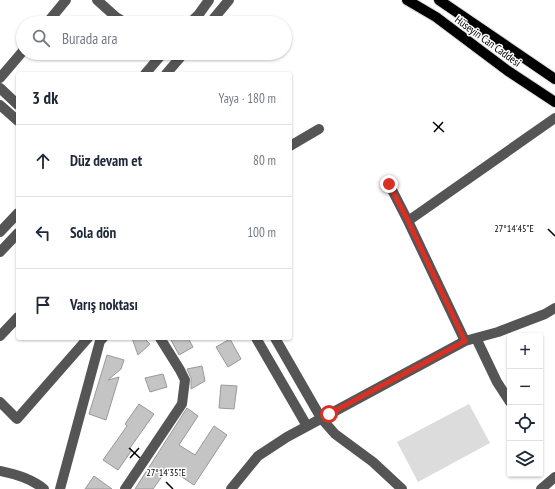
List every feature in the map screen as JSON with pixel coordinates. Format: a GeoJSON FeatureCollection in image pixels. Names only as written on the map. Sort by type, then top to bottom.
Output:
{"type":"FeatureCollection","features":[{"type":"Feature","properties":{"kind":"main road","name":"Hüseyin Can Caddesi"},"geometry":{"type":"LineString","coordinates":[[407,0],[436,17],[508,71],[555,102]]}},
{"type":"Feature","properties":{"kind":"main road","name":"Hüseyin Can Caddesi"},"geometry":{"type":"LineString","coordinates":[[439,0],[555,79]]}},
{"type":"Feature","properties":{"kind":"street"},"geometry":{"type":"LineString","coordinates":[[52,16],[66,0]]}},
{"type":"Feature","properties":{"kind":"street"},"geometry":{"type":"LineString","coordinates":[[97,0],[115,16]]}},
{"type":"Feature","properties":{"kind":"street"},"geometry":{"type":"LineString","coordinates":[[197,16],[209,0]]}},
{"type":"Feature","properties":{"kind":"street"},"geometry":{"type":"LineString","coordinates":[[216,16],[229,0]]}},
{"type":"Feature","properties":{"kind":"street"},"geometry":{"type":"LineString","coordinates":[[0,78],[16,59]]}},
{"type":"Feature","properties":{"kind":"street"},"geometry":{"type":"LineString","coordinates":[[146,72],[157,60]]}},
{"type":"Feature","properties":{"kind":"street"},"geometry":{"type":"LineString","coordinates":[[168,72],[178,60]]}},
{"type":"Feature","properties":{"kind":"street"},"geometry":{"type":"LineString","coordinates":[[0,88],[16,103]]}},
{"type":"Feature","properties":{"kind":"street"},"geometry":{"type":"LineString","coordinates":[[0,105],[16,119]]}},
{"type":"Feature","properties":{"kind":"street"},"geometry":{"type":"LineString","coordinates":[[408,221],[555,118]]}},
{"type":"Feature","properties":{"kind":"street"},"geometry":{"type":"LineString","coordinates":[[292,145],[319,129]]}},
{"type":"Feature","properties":{"kind":"street"},"geometry":{"type":"LineString","coordinates":[[389,184],[465,341]]}},
{"type":"Feature","properties":{"kind":"street"},"geometry":{"type":"LineString","coordinates":[[0,232],[16,215]]}},
{"type":"Feature","properties":{"kind":"street"},"geometry":{"type":"LineString","coordinates":[[0,252],[16,235]]}},
{"type":"Feature","properties":{"kind":"street"},"geometry":{"type":"LineString","coordinates":[[231,489],[258,456],[286,437],[465,341],[498,332],[545,314],[555,308]]}},
{"type":"Feature","properties":{"kind":"street"},"geometry":{"type":"LineString","coordinates":[[0,336],[16,319]]}},
{"type":"Feature","properties":{"kind":"street"},"geometry":{"type":"LineString","coordinates":[[476,338],[497,382],[507,397]]}},
{"type":"Feature","properties":{"kind":"street"},"geometry":{"type":"LineString","coordinates":[[0,402],[17,418],[86,340]]}},
{"type":"Feature","properties":{"kind":"street"},"geometry":{"type":"LineString","coordinates":[[60,489],[98,349],[102,340]]}},
{"type":"Feature","properties":{"kind":"street"},"geometry":{"type":"LineString","coordinates":[[125,489],[182,404],[185,380],[161,340]]}},
{"type":"Feature","properties":{"kind":"street"},"geometry":{"type":"LineString","coordinates":[[257,340],[307,426]]}},
{"type":"Feature","properties":{"kind":"street"},"geometry":{"type":"LineString","coordinates":[[276,340],[321,418],[335,434],[373,462],[402,489]]}},
{"type":"Feature","properties":{"kind":"street"},"geometry":{"type":"LineString","coordinates":[[0,471],[15,474],[39,485],[44,489]]}},
{"type":"Feature","properties":{"kind":"street"},"geometry":{"type":"LineString","coordinates":[[541,489],[555,477]]}},
{"type":"Feature","properties":{"kind":"shaded area"},"geometry":{"type":"Polygon","coordinates":[[[469,404],[490,443],[418,482],[397,442],[469,404]]]}},
{"type":"Feature","properties":{"kind":"building"},"geometry":{"type":"Polygon","coordinates":[[[133,340],[146,340],[150,344],[138,355],[133,340]]]}},
{"type":"Feature","properties":{"kind":"building"},"geometry":{"type":"Polygon","coordinates":[[[171,340],[189,340],[193,347],[179,355],[171,340]]]}},
{"type":"Feature","properties":{"kind":"building"},"geometry":{"type":"Polygon","coordinates":[[[231,340],[241,359],[228,367],[216,347],[231,340]]]}},
{"type":"Feature","properties":{"kind":"building"},"geometry":{"type":"Polygon","coordinates":[[[107,355],[124,360],[121,369],[108,380],[119,377],[106,420],[89,414],[107,355]]]}},
{"type":"Feature","properties":{"kind":"building"},"geometry":{"type":"Polygon","coordinates":[[[202,366],[205,381],[191,389],[191,378],[187,369],[202,366]]]}},
{"type":"Feature","properties":{"kind":"building"},"geometry":{"type":"Polygon","coordinates":[[[163,374],[167,387],[150,392],[145,378],[163,374]]]}},
{"type":"Feature","properties":{"kind":"building"},"geometry":{"type":"Polygon","coordinates":[[[221,385],[237,386],[234,409],[219,408],[221,385]]]}},
{"type":"Feature","properties":{"kind":"building"},"geometry":{"type":"Polygon","coordinates":[[[139,404],[154,414],[130,448],[132,450],[118,470],[103,460],[127,426],[125,424],[139,404]]]}},
{"type":"Feature","properties":{"kind":"building"},"geometry":{"type":"Polygon","coordinates":[[[187,408],[198,416],[179,445],[195,455],[214,426],[227,435],[194,485],[168,468],[153,489],[135,489],[187,408]]]}},
{"type":"Feature","properties":{"kind":"building"},"geometry":{"type":"Polygon","coordinates":[[[94,476],[112,489],[85,489],[94,476]]]}},
{"type":"Feature","properties":{"kind":"route"},"geometry":{"type":"LineString","coordinates":[[329,414],[465,341],[389,184]]}}]}
